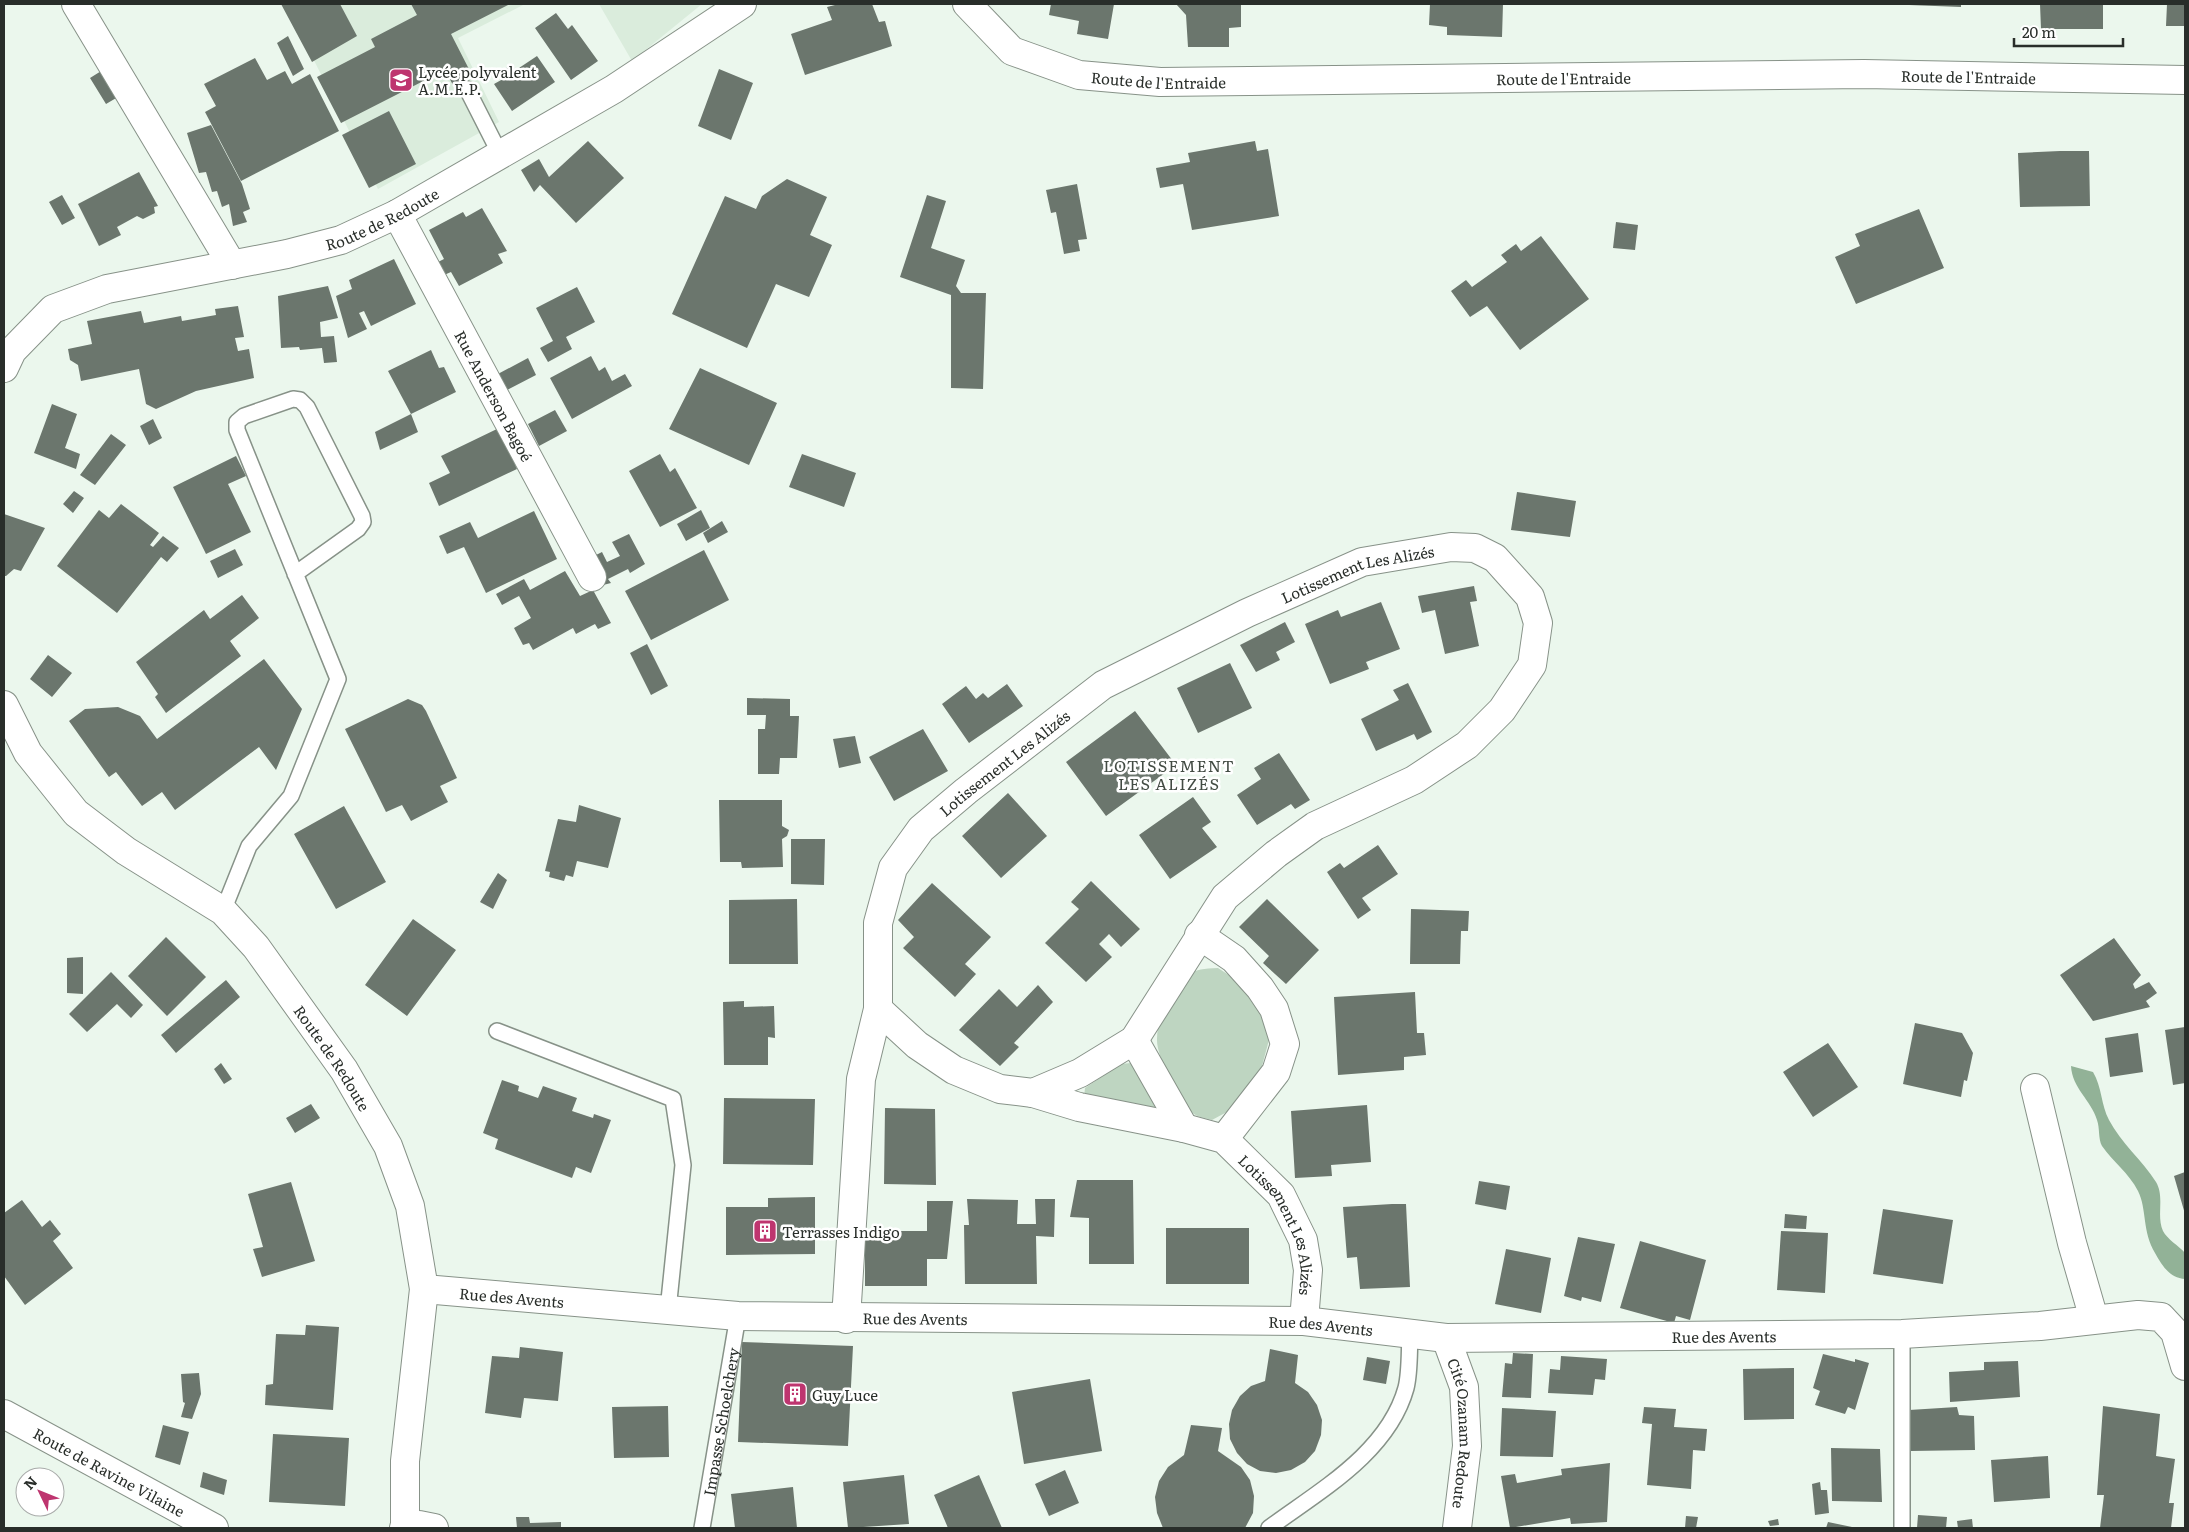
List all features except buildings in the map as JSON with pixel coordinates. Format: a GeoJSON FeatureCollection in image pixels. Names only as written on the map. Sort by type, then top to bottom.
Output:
{"type":"FeatureCollection","features":[{"type":"Feature","properties":{"kind":"street"},"geometry":{"type":"LineString","coordinates":[[76,4],[232,265]]}},
{"type":"Feature","properties":{"kind":"street","name":"Route de Redoute"},"geometry":{"type":"LineString","coordinates":[[4,368],[12,351],[53,309],[107,289],[287,254],[341,240],[397,214],[501,156],[614,89],[742,4]]}},
{"type":"Feature","properties":{"kind":"street","name":"Route de l'Entraide"},"geometry":{"type":"LineString","coordinates":[[967,4],[1012,51],[1079,74],[1160,82],[1864,74],[2185,80]]}},
{"type":"Feature","properties":{"kind":"street","name":"Rue Anderson Bagoé"},"geometry":{"type":"LineString","coordinates":[[397,214],[592,577]]}},
{"type":"Feature","properties":{"kind":"street","name":"Lotissement Les Alizés"},"geometry":{"type":"LineString","coordinates":[[846,1318],[861,1079],[878,1009],[878,922],[893,868],[921,829],[966,791],[1103,685],[1247,613],[1362,562],[1451,547],[1475,548],[1495,558],[1530,597],[1538,623],[1532,665],[1502,710],[1467,745],[1414,780],[1315,826],[1276,854],[1224,897],[1134,1040],[1080,1073],[1033,1093]]}},
{"type":"Feature","properties":{"kind":"street","name":"Route de Redoute"},"geometry":{"type":"LineString","coordinates":[[4,705],[28,753],[76,813],[126,851],[223,911],[256,946],[344,1070],[388,1146],[410,1206],[424,1289],[406,1451],[405,1528]]}},
{"type":"Feature","properties":{"kind":"street","name":"Lotissement Les Alizés"},"geometry":{"type":"LineString","coordinates":[[1200,935],[1234,959],[1260,988],[1274,1009],[1285,1044],[1276,1072],[1224,1140]]}},
{"type":"Feature","properties":{"kind":"street","name":"Lotissement Les Alizés"},"geometry":{"type":"LineString","coordinates":[[878,1009],[916,1045],[954,1070],[1000,1089],[1033,1093],[1079,1107],[1184,1128],[1224,1140],[1281,1195],[1303,1240],[1308,1270],[1304,1321]]}},
{"type":"Feature","properties":{"kind":"street"},"geometry":{"type":"LineString","coordinates":[[1134,1040],[1184,1128]]}},
{"type":"Feature","properties":{"kind":"street"},"geometry":{"type":"LineString","coordinates":[[2035,1088],[2072,1243],[2094,1319]]}},
{"type":"Feature","properties":{"kind":"street","name":"Rue des Avents"},"geometry":{"type":"LineString","coordinates":[[424,1289],[738,1316],[1304,1321],[1446,1338],[1902,1334],[2040,1326],[2138,1315],[2161,1317],[2175,1332],[2185,1366]]}},
{"type":"Feature","properties":{"kind":"street","name":"Cité Ozanam Redoute"},"geometry":{"type":"LineString","coordinates":[[1446,1338],[1464,1387],[1467,1446],[1457,1528]]}},
{"type":"Feature","properties":{"kind":"street","name":"Route de Ravine Vilaine"},"geometry":{"type":"LineString","coordinates":[[4,1414],[214,1528]]}},
{"type":"Feature","properties":{"kind":"street"},"geometry":{"type":"LineString","coordinates":[[405,1528],[419,1525],[434,1528]]}},
{"type":"Feature","properties":{"kind":"lane"},"geometry":{"type":"LineString","coordinates":[[467,90],[501,156]]}},
{"type":"Feature","properties":{"kind":"lane"},"geometry":{"type":"LineString","coordinates":[[223,911],[249,846],[290,796],[338,679],[295,574],[237,430],[237,422],[244,416],[293,399],[300,400],[307,406],[362,516],[363,522],[358,529],[295,574]]}},
{"type":"Feature","properties":{"kind":"lane"},"geometry":{"type":"LineString","coordinates":[[497,1031],[673,1099],[683,1165],[668,1310]]}},
{"type":"Feature","properties":{"kind":"lane","name":"Impasse Schoelchery"},"geometry":{"type":"LineString","coordinates":[[702,1528],[738,1316]]}},
{"type":"Feature","properties":{"kind":"lane"},"geometry":{"type":"LineString","coordinates":[[1902,1334],[1902,1528]]}},
{"type":"Feature","properties":{"kind":"lane"},"geometry":{"type":"LineString","coordinates":[[1269,1528],[1360,1460],[1390,1424],[1406,1388],[1410,1335]]}},
{"type":"Feature","properties":{"kind":"shaded area","name":"Lycée polyvalent A.M.E.P."},"geometry":{"type":"Polygon","coordinates":[[[286,4],[525,4],[458,38],[499,122],[378,189],[286,4]]]}},
{"type":"Feature","properties":{"kind":"shaded area"},"geometry":{"type":"Polygon","coordinates":[[[599,4],[702,4],[632,61],[599,4]]]}},
{"type":"Feature","properties":{"kind":"shaded area"},"geometry":{"type":"Polygon","coordinates":[[[1218,968],[1241,983],[1260,1012],[1269,1040],[1259,1077],[1236,1107],[1212,1120],[1194,1114],[1188,1109],[1175,1090],[1164,1068],[1157,1039],[1158,1027],[1164,1011],[1186,977],[1195,971],[1218,968]]]}},
{"type":"Feature","properties":{"kind":"shaded area"},"geometry":{"type":"Polygon","coordinates":[[[1131,1063],[1139,1068],[1156,1106],[1153,1112],[1084,1097],[1085,1088],[1121,1064],[1131,1063]]]}},
{"type":"Feature","properties":{"kind":"shaded area"},"geometry":{"type":"Polygon","coordinates":[[[2071,1066],[2093,1072],[2109,1120],[2119,1136],[2156,1182],[2160,1194],[2161,1225],[2167,1237],[2185,1253],[2185,1279],[2171,1274],[2155,1253],[2148,1237],[2143,1205],[2138,1191],[2102,1146],[2097,1120],[2091,1106],[2075,1081],[2071,1066]]]}},
{"type":"Feature","properties":{"kind":"place","name":"Lycée polyvalent A.M.E.P."},"geometry":{"type":"Point","coordinates":[401,80]}},
{"type":"Feature","properties":{"kind":"place","name":"Terrasses Indigo"},"geometry":{"type":"Point","coordinates":[765,1231]}},
{"type":"Feature","properties":{"kind":"place","name":"Guy Luce"},"geometry":{"type":"Point","coordinates":[795,1394]}},
{"type":"Feature","properties":{"kind":"district","name":"LOTISSEMENT LES ALIZÉS"},"geometry":{"type":"Point","coordinates":[1169,774]}}]}
